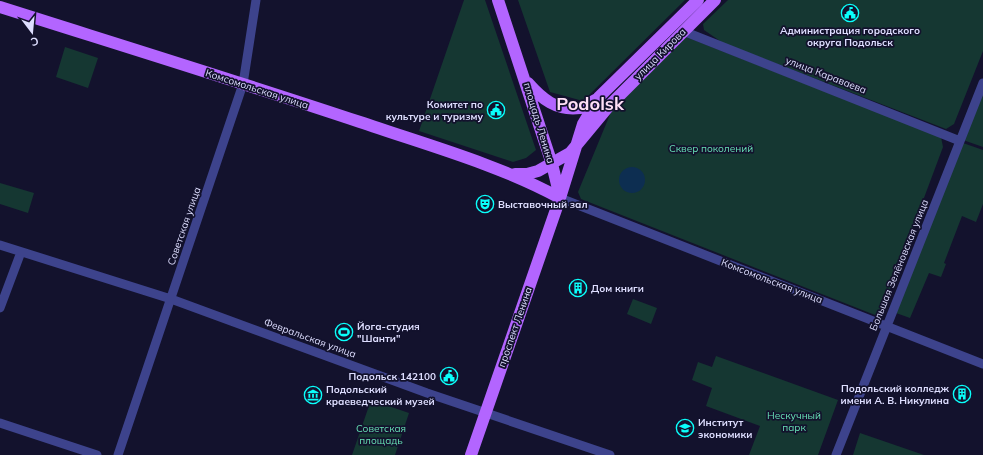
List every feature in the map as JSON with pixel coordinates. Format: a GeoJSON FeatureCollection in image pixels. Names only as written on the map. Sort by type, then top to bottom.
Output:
{"type":"FeatureCollection","features":[{"type":"Feature","properties":{"kind":"main road"},"geometry":{"type":"LineString","coordinates":[[498,0],[525,79]]}},
{"type":"Feature","properties":{"kind":"main road","name":"улица Кирова"},"geometry":{"type":"LineString","coordinates":[[577,146],[583,124],[599,97],[698,0]]}},
{"type":"Feature","properties":{"kind":"main road","name":"улица Кирова"},"geometry":{"type":"LineString","coordinates":[[577,146],[609,106],[715,0]]}},
{"type":"Feature","properties":{"kind":"main road","name":"Комсомольская улица"},"geometry":{"type":"LineString","coordinates":[[0,7],[244,84],[512,174],[560,198]]}},
{"type":"Feature","properties":{"kind":"main road","name":"площадь Ленина"},"geometry":{"type":"LineString","coordinates":[[525,79],[542,99],[552,104],[581,108],[599,97]]}},
{"type":"Feature","properties":{"kind":"main road","name":"площадь Ленина"},"geometry":{"type":"LineString","coordinates":[[525,79],[552,164],[560,198]]}},
{"type":"Feature","properties":{"kind":"main road"},"geometry":{"type":"LineString","coordinates":[[512,174],[527,174],[552,164],[577,146]]}},
{"type":"Feature","properties":{"kind":"main road","name":"площадь Ленина"},"geometry":{"type":"LineString","coordinates":[[560,198],[577,146]]}},
{"type":"Feature","properties":{"kind":"main road","name":"проспект Ленина"},"geometry":{"type":"LineString","coordinates":[[471,455],[560,198]]}},
{"type":"Feature","properties":{"kind":"street","name":"Советская улица"},"geometry":{"type":"LineString","coordinates":[[118,455],[244,84],[256,0]]}},
{"type":"Feature","properties":{"kind":"street","name":"улица Караваева"},"geometry":{"type":"LineString","coordinates":[[683,31],[960,140]]}},
{"type":"Feature","properties":{"kind":"street","name":"Большая Зелёновская улица"},"geometry":{"type":"LineString","coordinates":[[836,455],[983,83]]}},
{"type":"Feature","properties":{"kind":"street","name":"Комсомольская улица"},"geometry":{"type":"LineString","coordinates":[[560,198],[983,364]]}},
{"type":"Feature","properties":{"kind":"street","name":"Февральская улица"},"geometry":{"type":"LineString","coordinates":[[0,245],[171,298],[420,390],[610,455]]}},
{"type":"Feature","properties":{"kind":"street"},"geometry":{"type":"LineString","coordinates":[[0,308],[21,252]]}},
{"type":"Feature","properties":{"kind":"street"},"geometry":{"type":"LineString","coordinates":[[0,423],[97,455]]}},
{"type":"Feature","properties":{"kind":"green space"},"geometry":{"type":"Polygon","coordinates":[[[464,0],[485,0],[536,150],[526,158],[513,162],[419,131],[464,0]]]}},
{"type":"Feature","properties":{"kind":"green space"},"geometry":{"type":"Polygon","coordinates":[[[518,0],[685,0],[583,101],[550,92],[518,0]]]}},
{"type":"Feature","properties":{"kind":"green space"},"geometry":{"type":"Polygon","coordinates":[[[728,0],[983,0],[983,51],[954,124],[946,129],[723,43],[704,30],[703,24],[728,0]]]}},
{"type":"Feature","properties":{"kind":"green space","name":"Сквер поколений"},"geometry":{"type":"Polygon","coordinates":[[[686,37],[941,137],[943,147],[881,313],[875,315],[581,199],[578,192],[611,112],[686,37]]]}},
{"type":"Feature","properties":{"kind":"green space"},"geometry":{"type":"Polygon","coordinates":[[[65,47],[98,58],[88,88],[56,77],[65,47]]]}},
{"type":"Feature","properties":{"kind":"green space"},"geometry":{"type":"Polygon","coordinates":[[[983,90],[983,147],[963,140],[983,90]]]}},
{"type":"Feature","properties":{"kind":"green space"},"geometry":{"type":"Polygon","coordinates":[[[963,143],[983,150],[983,204],[976,222],[962,216],[944,263],[946,264],[941,277],[929,273],[910,318],[896,313],[963,143]]]}},
{"type":"Feature","properties":{"kind":"green space"},"geometry":{"type":"Polygon","coordinates":[[[0,183],[34,193],[28,213],[0,204],[0,183]]]}},
{"type":"Feature","properties":{"kind":"green space"},"geometry":{"type":"Polygon","coordinates":[[[633,299],[657,308],[651,324],[627,314],[633,299]]]}},
{"type":"Feature","properties":{"kind":"green space","name":"Нескучный парк"},"geometry":{"type":"Polygon","coordinates":[[[716,356],[838,400],[818,455],[749,455],[760,426],[706,406],[712,388],[692,380],[698,362],[712,367],[716,356]]]}},
{"type":"Feature","properties":{"kind":"green space","name":"Советская площадь"},"geometry":{"type":"Polygon","coordinates":[[[371,400],[409,413],[395,455],[352,455],[371,400]]]}},
{"type":"Feature","properties":{"kind":"green space"},"geometry":{"type":"Polygon","coordinates":[[[860,433],[924,455],[853,455],[860,433]]]}},
{"type":"Feature","properties":{"kind":"water"},"geometry":{"type":"Polygon","coordinates":[[[632,167],[641,171],[645,180],[641,189],[632,193],[623,189],[619,180],[623,171],[632,167]]]}},
{"type":"Feature","properties":{"kind":"place","name":"Администрация городского округа Подольск"},"geometry":{"type":"Point","coordinates":[850,13]}},
{"type":"Feature","properties":{"kind":"place","name":"Комитет по культуре и туризму"},"geometry":{"type":"Point","coordinates":[496,110]}},
{"type":"Feature","properties":{"kind":"place","name":"Выставочный зал"},"geometry":{"type":"Point","coordinates":[485,204]}},
{"type":"Feature","properties":{"kind":"place","name":"Дом книги"},"geometry":{"type":"Point","coordinates":[578,288]}},
{"type":"Feature","properties":{"kind":"place","name":"Йога-студия \"Шанти\""},"geometry":{"type":"Point","coordinates":[344,332]}},
{"type":"Feature","properties":{"kind":"place","name":"Подольск 142100"},"geometry":{"type":"Point","coordinates":[449,376]}},
{"type":"Feature","properties":{"kind":"place","name":"Подольский колледж имени А. В. Никулина"},"geometry":{"type":"Point","coordinates":[962,394]}},
{"type":"Feature","properties":{"kind":"place","name":"Подольский краеведческий музей"},"geometry":{"type":"Point","coordinates":[313,395]}},
{"type":"Feature","properties":{"kind":"place","name":"Институт экономики"},"geometry":{"type":"Point","coordinates":[685,428]}},
{"type":"Feature","properties":{"kind":"district","name":"Podolsk"},"geometry":{"type":"Point","coordinates":[590,103]}}]}
